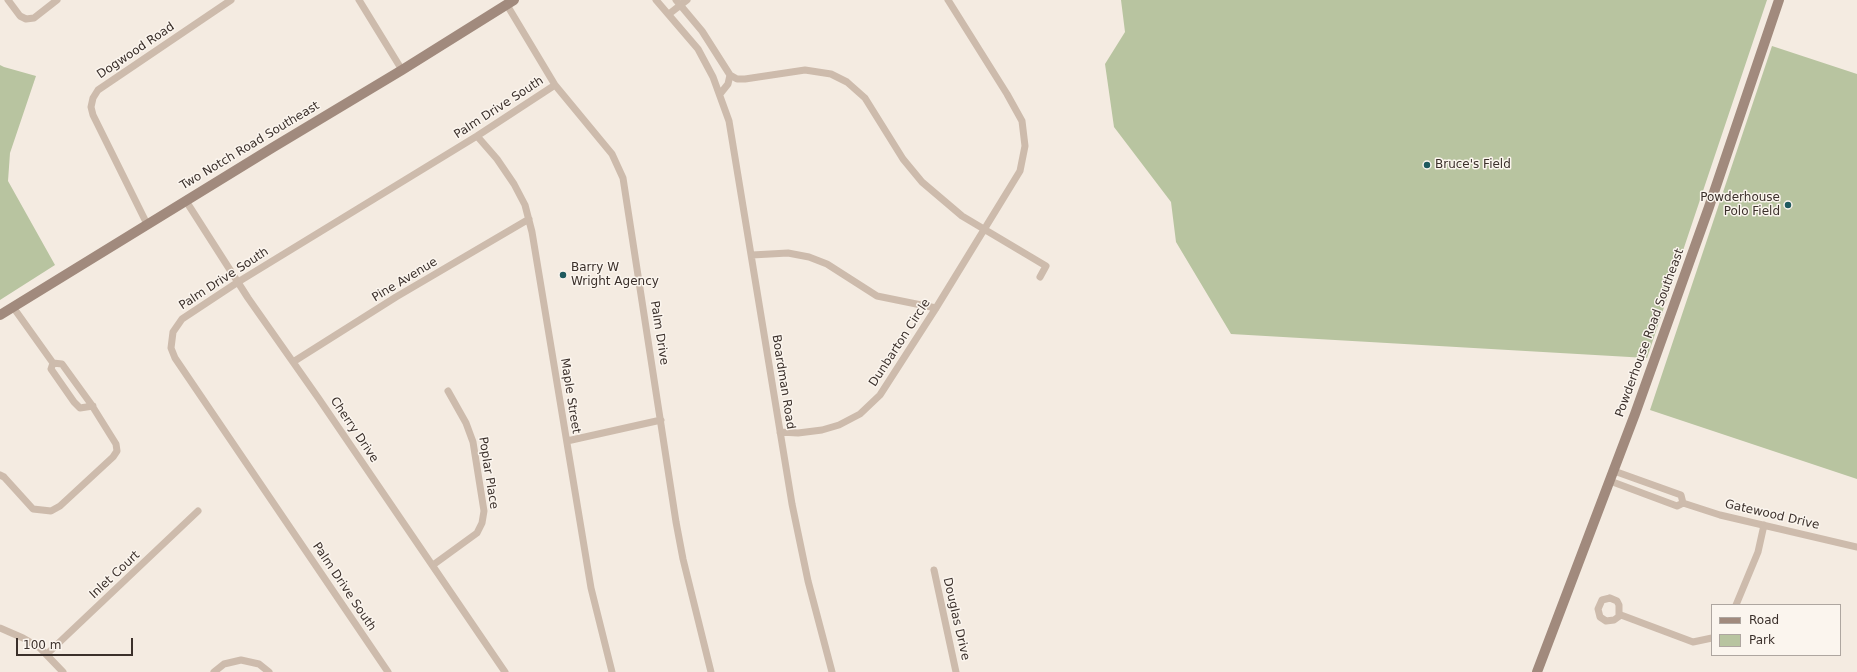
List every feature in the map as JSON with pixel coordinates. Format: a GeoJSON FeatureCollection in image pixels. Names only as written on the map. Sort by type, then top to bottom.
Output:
{"type":"FeatureCollection","features":[{"type":"Feature","properties":{"kind":"street"},"geometry":{"type":"LineString","coordinates":[[8,0],[20,16],[26,19],[34,18],[57,0]]}},
{"type":"Feature","properties":{"kind":"street","name":"Dogwood Road"},"geometry":{"type":"LineString","coordinates":[[147,224],[93,116],[91,107],[93,98],[98,90],[231,0]]}},
{"type":"Feature","properties":{"kind":"street"},"geometry":{"type":"LineString","coordinates":[[359,0],[402,70]]}},
{"type":"Feature","properties":{"kind":"street","name":"Boardman Road"},"geometry":{"type":"LineString","coordinates":[[656,0],[698,49],[713,77],[729,121],[792,504],[808,581],[832,672]]}},
{"type":"Feature","properties":{"kind":"street","name":"Dunbarton Circle"},"geometry":{"type":"LineString","coordinates":[[780,432],[798,433],[822,430],[839,425],[860,414],[880,395],[985,230],[1020,171],[1025,155],[1025,138],[1022,121],[948,0]]}},
{"type":"Feature","properties":{"kind":"street","name":"Powderhouse Road Southeast"},"geometry":{"type":"LineString","coordinates":[[1538,672],[1614,471],[1709,208],[1779,0]]}},
{"type":"Feature","properties":{"kind":"street","name":"Two Notch Road Southeast"},"geometry":{"type":"LineString","coordinates":[[0,316],[186,200],[402,70],[511,2]]}},
{"type":"Feature","properties":{"kind":"street","name":"Palm Drive"},"geometry":{"type":"LineString","coordinates":[[511,2],[555,86],[612,154],[623,178],[683,559],[711,672]]}},
{"type":"Feature","properties":{"kind":"street"},"geometry":{"type":"LineString","coordinates":[[669,14],[681,2],[730,75],[737,79],[805,70],[823,72],[847,82],[865,98],[903,159],[922,182],[944,202],[985,230],[1046,266],[1040,277]]}},
{"type":"Feature","properties":{"kind":"street"},"geometry":{"type":"LineString","coordinates":[[720,94],[728,84],[730,75]]}},
{"type":"Feature","properties":{"kind":"street","name":"Palm Drive South"},"geometry":{"type":"LineString","coordinates":[[388,672],[173,353],[171,337],[178,322],[238,282],[477,136],[555,86]]}},
{"type":"Feature","properties":{"kind":"street","name":"Maple Street"},"geometry":{"type":"LineString","coordinates":[[477,136],[506,171],[524,205],[529,219],[591,588],[612,672]]}},
{"type":"Feature","properties":{"kind":"street","name":"Cherry Drive"},"geometry":{"type":"LineString","coordinates":[[186,200],[238,282],[505,672]]}},
{"type":"Feature","properties":{"kind":"street","name":"Pine Avenue"},"geometry":{"type":"LineString","coordinates":[[294,362],[390,301],[529,219]]}},
{"type":"Feature","properties":{"kind":"street"},"geometry":{"type":"LineString","coordinates":[[752,255],[788,253],[809,257],[827,264],[877,296],[936,308]]}},
{"type":"Feature","properties":{"kind":"street"},"geometry":{"type":"LineString","coordinates":[[0,475],[4,477],[33,508],[51,511],[60,506],[114,457],[117,451],[116,444],[92,406],[62,364],[53,363],[13,307]]}},
{"type":"Feature","properties":{"kind":"street"},"geometry":{"type":"LineString","coordinates":[[53,363],[50,369],[74,402],[80,408],[92,406]]}},
{"type":"Feature","properties":{"kind":"street","name":"Poplar Place"},"geometry":{"type":"LineString","coordinates":[[433,565],[477,533],[482,522],[484,511],[473,442],[466,423],[448,391]]}},
{"type":"Feature","properties":{"kind":"street"},"geometry":{"type":"LineString","coordinates":[[566,441],[661,420]]}},
{"type":"Feature","properties":{"kind":"street","name":"Gatewood Drive"},"geometry":{"type":"LineString","coordinates":[[1614,471],[1681,495],[1683,502]]}},
{"type":"Feature","properties":{"kind":"street","name":"Gatewood Drive"},"geometry":{"type":"LineString","coordinates":[[1610,481],[1677,506],[1683,502]]}},
{"type":"Feature","properties":{"kind":"street","name":"Gatewood Drive"},"geometry":{"type":"LineString","coordinates":[[1683,502],[1720,515],[1857,547]]}},
{"type":"Feature","properties":{"kind":"street","name":"Inlet Court"},"geometry":{"type":"LineString","coordinates":[[47,654],[198,511]]}},
{"type":"Feature","properties":{"kind":"street"},"geometry":{"type":"LineString","coordinates":[[1736,604],[1753,565],[1764,526]]}},
{"type":"Feature","properties":{"kind":"street","name":"Douglas Drive"},"geometry":{"type":"LineString","coordinates":[[934,570],[956,672]]}},
{"type":"Feature","properties":{"kind":"street"},"geometry":{"type":"LineString","coordinates":[[1620,615],[1693,642],[1711,638]]}},
{"type":"Feature","properties":{"kind":"street"},"geometry":{"type":"LineString","coordinates":[[0,628],[23,638],[47,654],[63,672]]}},
{"type":"Feature","properties":{"kind":"street"},"geometry":{"type":"LineString","coordinates":[[214,672],[224,664],[241,660],[258,664],[269,672]]}},
{"type":"Feature","properties":{"kind":"green space","name":"Bruce's Field"},"geometry":{"type":"Polygon","coordinates":[[[1121,0],[1767,0],[1647,358],[1231,334],[1176,242],[1171,202],[1114,127],[1105,64],[1125,32],[1121,0]]]}},
{"type":"Feature","properties":{"kind":"green space","name":"Powderhouse Polo Field"},"geometry":{"type":"Polygon","coordinates":[[[1772,46],[1857,74],[1857,479],[1650,410],[1772,46]]]}},
{"type":"Feature","properties":{"kind":"green space"},"geometry":{"type":"Polygon","coordinates":[[[0,65],[36,76],[10,153],[8,181],[55,265],[0,300],[0,65]]]}},
{"type":"Feature","properties":{"kind":"place","name":"Bruce's Field"},"geometry":{"type":"Point","coordinates":[1427,165]}},
{"type":"Feature","properties":{"kind":"place","name":"Powderhouse Polo Field"},"geometry":{"type":"Point","coordinates":[1788,205]}},
{"type":"Feature","properties":{"kind":"place","name":"Barry W Wright Agency"},"geometry":{"type":"Point","coordinates":[563,275]}}]}
